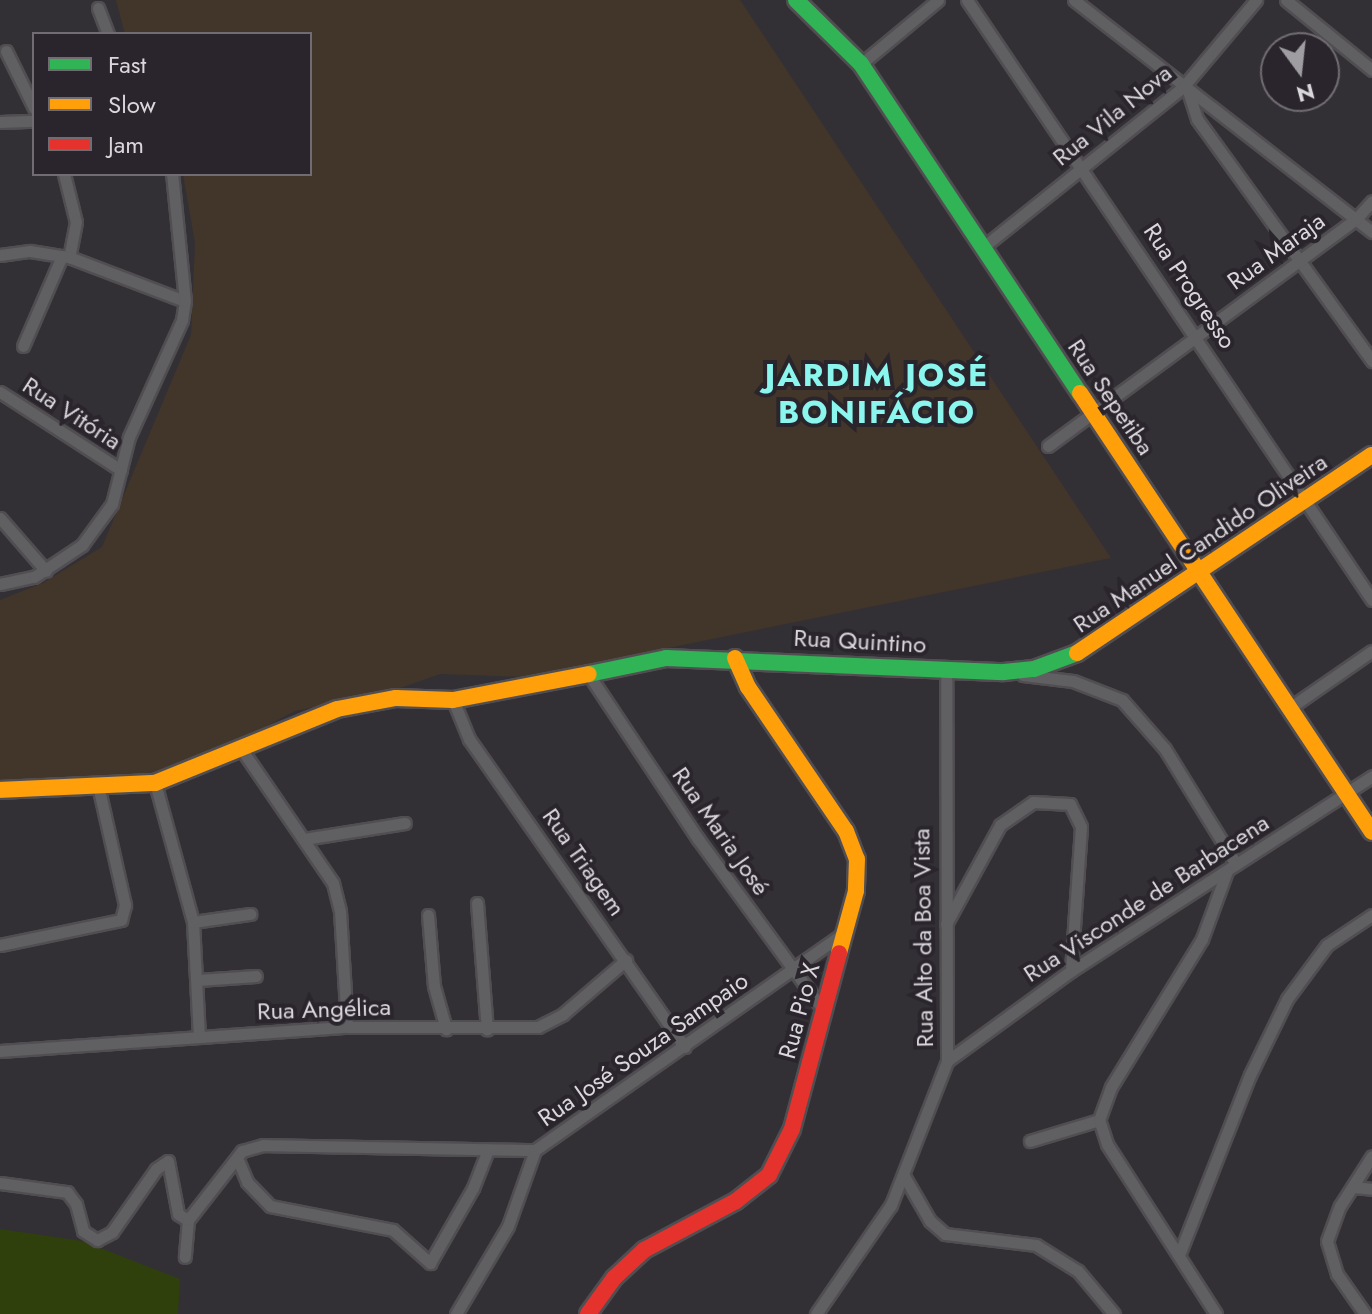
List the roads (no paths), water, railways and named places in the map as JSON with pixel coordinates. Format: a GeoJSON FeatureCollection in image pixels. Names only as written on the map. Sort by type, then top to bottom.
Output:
{"type":"FeatureCollection","features":[{"type":"Feature","properties":{"kind":"street","name":"Rua Sepetiba"},"geometry":{"type":"LineString","coordinates":[[796,0],[861,64],[1200,569],[1372,832]]}},
{"type":"Feature","properties":{"kind":"street"},"geometry":{"type":"LineString","coordinates":[[861,64],[938,0]]}},
{"type":"Feature","properties":{"kind":"street","name":"Rua Progresso"},"geometry":{"type":"LineString","coordinates":[[967,0],[1198,336],[1372,600]]}},
{"type":"Feature","properties":{"kind":"street"},"geometry":{"type":"LineString","coordinates":[[1074,0],[1372,232]]}},
{"type":"Feature","properties":{"kind":"street","name":"Rua Vila Nova"},"geometry":{"type":"LineString","coordinates":[[982,248],[1186,89],[1256,0]]}},
{"type":"Feature","properties":{"kind":"street"},"geometry":{"type":"LineString","coordinates":[[1286,0],[1372,70]]}},
{"type":"Feature","properties":{"kind":"street"},"geometry":{"type":"LineString","coordinates":[[98,8],[107,32]]}},
{"type":"Feature","properties":{"kind":"street"},"geometry":{"type":"LineString","coordinates":[[6,51],[32,104]]}},
{"type":"Feature","properties":{"kind":"street"},"geometry":{"type":"LineString","coordinates":[[1186,89],[1197,119],[1372,361]]}},
{"type":"Feature","properties":{"kind":"street"},"geometry":{"type":"LineString","coordinates":[[0,122],[32,121]]}},
{"type":"Feature","properties":{"kind":"street"},"geometry":{"type":"LineString","coordinates":[[23,346],[65,256],[76,222],[64,176]]}},
{"type":"Feature","properties":{"kind":"street"},"geometry":{"type":"LineString","coordinates":[[0,584],[46,571],[95,533],[112,504],[129,437],[174,340],[185,301],[172,176]]}},
{"type":"Feature","properties":{"kind":"street","name":"Rua Maraja"},"geometry":{"type":"LineString","coordinates":[[1048,446],[1356,219],[1372,201]]}},
{"type":"Feature","properties":{"kind":"street"},"geometry":{"type":"LineString","coordinates":[[0,255],[30,251],[65,256],[185,301]]}},
{"type":"Feature","properties":{"kind":"street","name":"Rua Vitória"},"geometry":{"type":"LineString","coordinates":[[0,392],[121,470]]}},
{"type":"Feature","properties":{"kind":"street","name":"Rua Manuel Candido Oliveira"},"geometry":{"type":"LineString","coordinates":[[1004,672],[1034,669],[1085,650],[1372,455]]}},
{"type":"Feature","properties":{"kind":"street"},"geometry":{"type":"LineString","coordinates":[[0,518],[46,571]]}},
{"type":"Feature","properties":{"kind":"street"},"geometry":{"type":"LineString","coordinates":[[1291,707],[1372,651]]}},
{"type":"Feature","properties":{"kind":"street","name":"Rua Quintino"},"geometry":{"type":"LineString","coordinates":[[0,790],[99,790],[155,783],[242,750],[309,717],[396,698],[453,700],[666,658],[735,658],[1004,672],[1073,681],[1122,700],[1165,749],[1232,868]]}},
{"type":"Feature","properties":{"kind":"street","name":"Rua Pio X"},"geometry":{"type":"LineString","coordinates":[[588,1314],[614,1278],[644,1250],[736,1201],[769,1175],[792,1129],[859,875],[853,845],[748,687],[735,658]]}},
{"type":"Feature","properties":{"kind":"street","name":"Rua Alto da Boa Vista"},"geometry":{"type":"LineString","coordinates":[[816,1314],[860,1253],[904,1176],[947,1061],[944,928],[946,670]]}},
{"type":"Feature","properties":{"kind":"street","name":"Rua Maria José"},"geometry":{"type":"LineString","coordinates":[[587,672],[698,839],[824,1011]]}},
{"type":"Feature","properties":{"kind":"street","name":"Rua Triagem"},"geometry":{"type":"LineString","coordinates":[[453,700],[469,739],[685,1047]]}},
{"type":"Feature","properties":{"kind":"street"},"geometry":{"type":"LineString","coordinates":[[242,750],[304,839],[338,897],[347,1027]]}},
{"type":"Feature","properties":{"kind":"street","name":"Rua Visconde de Barbacena"},"geometry":{"type":"LineString","coordinates":[[947,1061],[1071,971],[1372,776]]}},
{"type":"Feature","properties":{"kind":"street"},"geometry":{"type":"LineString","coordinates":[[155,783],[193,922],[199,1036]]}},
{"type":"Feature","properties":{"kind":"street"},"geometry":{"type":"LineString","coordinates":[[0,945],[121,920],[125,905],[99,790]]}},
{"type":"Feature","properties":{"kind":"street"},"geometry":{"type":"LineString","coordinates":[[944,928],[1000,825],[1033,802],[1060,800],[1078,813],[1081,827],[1071,971]]}},
{"type":"Feature","properties":{"kind":"street"},"geometry":{"type":"LineString","coordinates":[[304,839],[405,823]]}},
{"type":"Feature","properties":{"kind":"street"},"geometry":{"type":"LineString","coordinates":[[1216,1314],[1107,1144],[1099,1120],[1111,1087],[1202,939],[1232,868]]}},
{"type":"Feature","properties":{"kind":"street"},"geometry":{"type":"LineString","coordinates":[[477,903],[487,1030]]}},
{"type":"Feature","properties":{"kind":"street"},"geometry":{"type":"LineString","coordinates":[[193,922],[250,914]]}},
{"type":"Feature","properties":{"kind":"street"},"geometry":{"type":"LineString","coordinates":[[428,915],[434,986],[446,1029]]}},
{"type":"Feature","properties":{"kind":"street"},"geometry":{"type":"LineString","coordinates":[[1179,1255],[1250,1075],[1287,999],[1327,945],[1372,915]]}},
{"type":"Feature","properties":{"kind":"street","name":"Rua José Souza Sampaio"},"geometry":{"type":"LineString","coordinates":[[456,1314],[508,1226],[535,1150],[845,932]]}},
{"type":"Feature","properties":{"kind":"street","name":"Rua Angélica"},"geometry":{"type":"LineString","coordinates":[[0,1051],[347,1027],[487,1030],[551,1023],[626,960]]}},
{"type":"Feature","properties":{"kind":"street"},"geometry":{"type":"LineString","coordinates":[[198,980],[256,976]]}},
{"type":"Feature","properties":{"kind":"street"},"geometry":{"type":"LineString","coordinates":[[1030,1141],[1099,1120]]}},
{"type":"Feature","properties":{"kind":"street"},"geometry":{"type":"LineString","coordinates":[[185,1257],[188,1220],[237,1158],[263,1145],[535,1150]]}},
{"type":"Feature","properties":{"kind":"street"},"geometry":{"type":"LineString","coordinates":[[237,1158],[247,1182],[270,1206],[393,1230],[430,1263],[473,1188],[488,1150]]}},
{"type":"Feature","properties":{"kind":"street"},"geometry":{"type":"LineString","coordinates":[[1365,1314],[1337,1274],[1327,1241],[1331,1224],[1372,1156]]}},
{"type":"Feature","properties":{"kind":"street"},"geometry":{"type":"LineString","coordinates":[[0,1183],[67,1192],[76,1204],[83,1231],[97,1240],[112,1232],[156,1169],[168,1161],[178,1214],[188,1220]]}},
{"type":"Feature","properties":{"kind":"street"},"geometry":{"type":"LineString","coordinates":[[904,1176],[930,1221],[945,1234],[1036,1245],[1078,1271],[1114,1314]]}},
{"type":"Feature","properties":{"kind":"street"},"geometry":{"type":"LineString","coordinates":[[1354,1187],[1372,1189]]}},
{"type":"Feature","properties":{"kind":"district","name":"JARDIM JOSÉ BONIFÁCIO"},"geometry":{"type":"Point","coordinates":[877,394]}}]}
